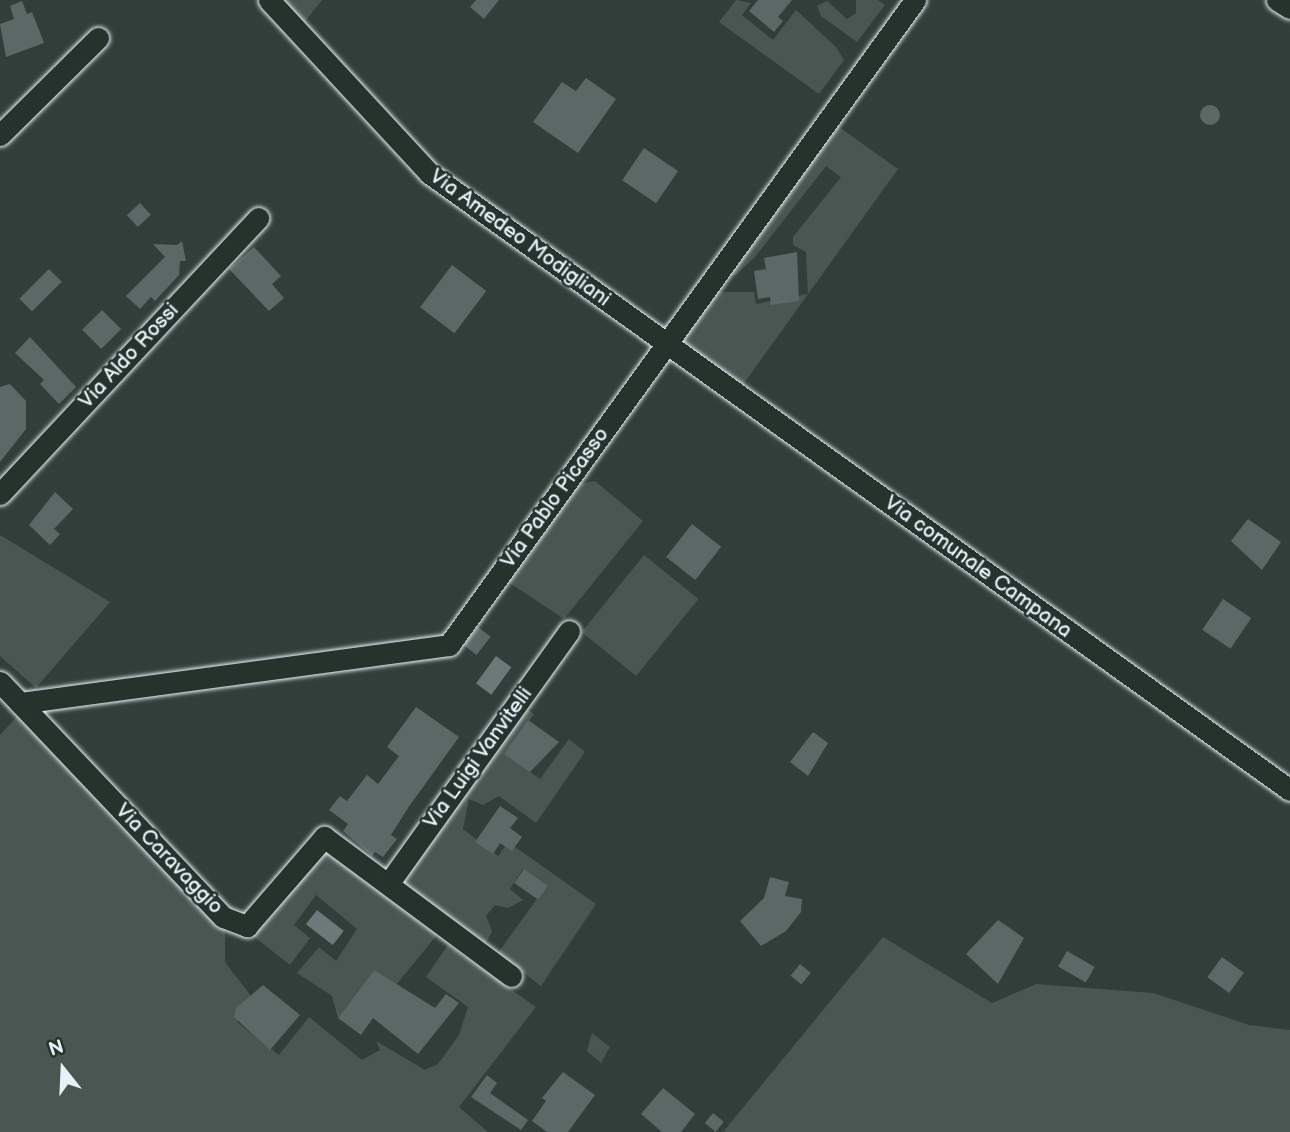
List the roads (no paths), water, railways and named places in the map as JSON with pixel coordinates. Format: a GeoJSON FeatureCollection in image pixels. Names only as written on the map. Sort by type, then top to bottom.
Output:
{"type":"FeatureCollection","features":[{"type":"Feature","properties":{"kind":"street","name":"Via Amedeo Modigliani"},"geometry":{"type":"LineString","coordinates":[[269,0],[429,173],[665,343]]}},
{"type":"Feature","properties":{"kind":"street","name":"Via Pablo Picasso"},"geometry":{"type":"LineString","coordinates":[[20,703],[449,645],[915,0]]}},
{"type":"Feature","properties":{"kind":"street"},"geometry":{"type":"LineString","coordinates":[[1277,0],[1290,8]]}},
{"type":"Feature","properties":{"kind":"street"},"geometry":{"type":"LineString","coordinates":[[0,135],[98,38]]}},
{"type":"Feature","properties":{"kind":"street","name":"Via Aldo Rossi"},"geometry":{"type":"LineString","coordinates":[[0,494],[258,218]]}},
{"type":"Feature","properties":{"kind":"street","name":"Via comunale Campana"},"geometry":{"type":"LineString","coordinates":[[665,343],[1290,790]]}},
{"type":"Feature","properties":{"kind":"street","name":"Via Luigi Vanvitelli"},"geometry":{"type":"LineString","coordinates":[[388,884],[569,631]]}},
{"type":"Feature","properties":{"kind":"street","name":"Via Caravaggio"},"geometry":{"type":"LineString","coordinates":[[0,682],[223,917],[247,926],[324,837],[511,976]]}}]}
